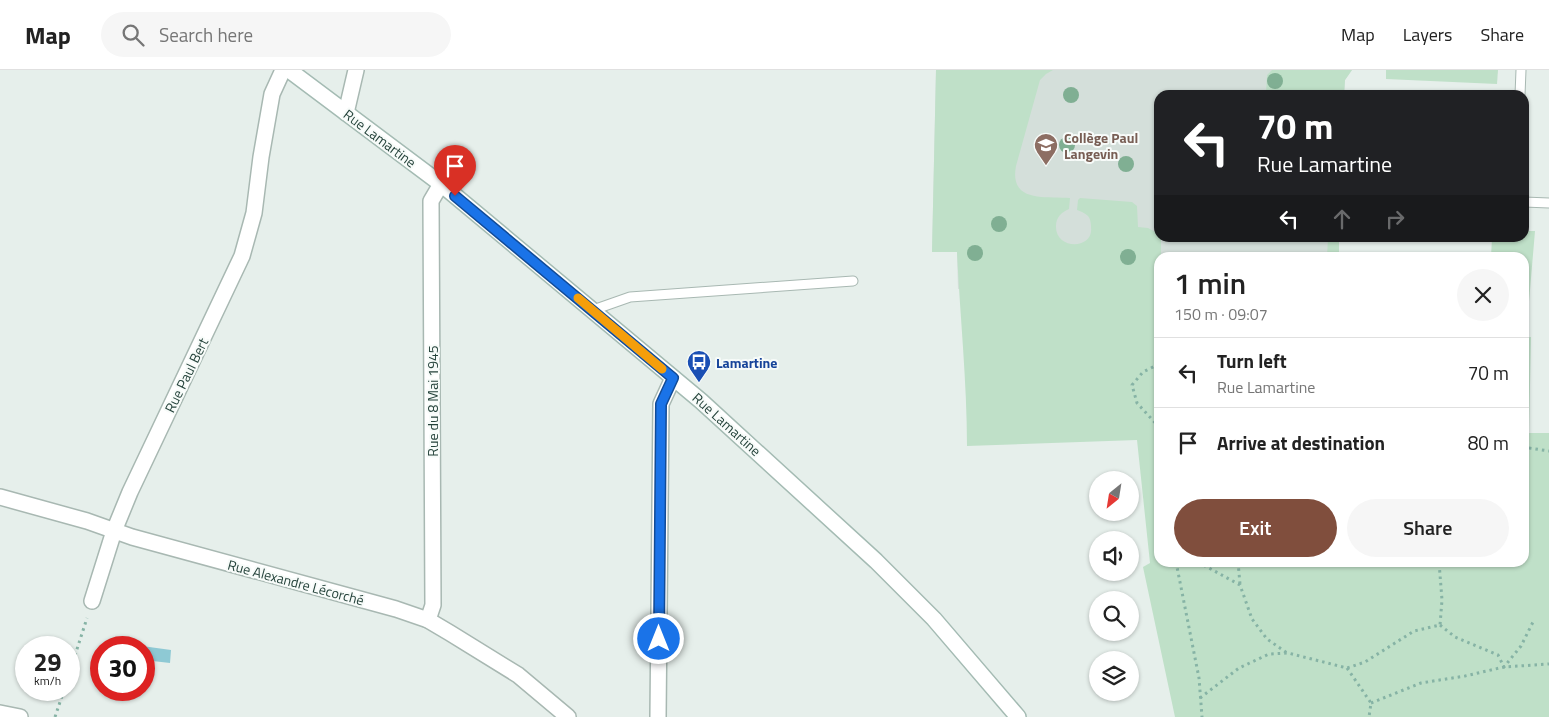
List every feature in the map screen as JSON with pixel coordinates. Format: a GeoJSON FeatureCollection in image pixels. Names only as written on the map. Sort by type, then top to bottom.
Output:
{"type":"FeatureCollection","features":[{"type":"Feature","properties":{"kind":"street","name":"Rue Paul Bert"},"geometry":{"type":"LineString","coordinates":[[92,601],[114,531],[130,492],[242,256],[254,213],[272,94],[282,70]]}},
{"type":"Feature","properties":{"kind":"street","name":"Rue Lamartine"},"geometry":{"type":"LineString","coordinates":[[289,70],[441,184],[702,401],[876,561],[934,620],[1018,717]]}},
{"type":"Feature","properties":{"kind":"street"},"geometry":{"type":"LineString","coordinates":[[346,113],[356,70]]}},
{"type":"Feature","properties":{"kind":"street","name":"Rue du 8 Mai 1945"},"geometry":{"type":"LineString","coordinates":[[428,620],[432,605],[431,200],[441,184]]}},
{"type":"Feature","properties":{"kind":"street"},"geometry":{"type":"LineString","coordinates":[[658,717],[661,404],[673,378]]}},
{"type":"Feature","properties":{"kind":"street","name":"Rue Alexandre Lécorché"},"geometry":{"type":"LineString","coordinates":[[0,497],[294,582],[396,609],[428,620],[518,675],[568,717]]}},
{"type":"Feature","properties":{"kind":"street"},"geometry":{"type":"LineString","coordinates":[[0,713],[20,717]]}},
{"type":"Feature","properties":{"kind":"lane"},"geometry":{"type":"LineString","coordinates":[[1520,90],[1521,70]]}},
{"type":"Feature","properties":{"kind":"lane"},"geometry":{"type":"LineString","coordinates":[[1529,202],[1549,204]]}},
{"type":"Feature","properties":{"kind":"lane"},"geometry":{"type":"LineString","coordinates":[[593,310],[630,296],[853,282]]}},
{"type":"Feature","properties":{"kind":"path"},"geometry":{"type":"LineString","coordinates":[[1154,366],[1143,372],[1132,385],[1137,403],[1154,422]]}},
{"type":"Feature","properties":{"kind":"path"},"geometry":{"type":"LineString","coordinates":[[1530,448],[1549,450]]}},
{"type":"Feature","properties":{"kind":"path"},"geometry":{"type":"LineString","coordinates":[[1177,567],[1199,678],[1202,717]]}},
{"type":"Feature","properties":{"kind":"path"},"geometry":{"type":"LineString","coordinates":[[1207,567],[1240,585]]}},
{"type":"Feature","properties":{"kind":"path"},"geometry":{"type":"LineString","coordinates":[[1238,567],[1240,585],[1252,619],[1267,639],[1288,653]]}},
{"type":"Feature","properties":{"kind":"path"},"geometry":{"type":"LineString","coordinates":[[1439,567],[1442,600],[1440,625]]}},
{"type":"Feature","properties":{"kind":"path"},"geometry":{"type":"LineString","coordinates":[[80,639],[92,601]]}},
{"type":"Feature","properties":{"kind":"path"},"geometry":{"type":"LineString","coordinates":[[1504,667],[1521,646],[1534,620]]}},
{"type":"Feature","properties":{"kind":"path"},"geometry":{"type":"LineString","coordinates":[[1200,698],[1239,668],[1269,654],[1288,653],[1347,668],[1365,662],[1414,631],[1440,625]]}},
{"type":"Feature","properties":{"kind":"path"},"geometry":{"type":"LineString","coordinates":[[1440,625],[1455,637],[1498,655],[1504,667]]}},
{"type":"Feature","properties":{"kind":"path"},"geometry":{"type":"LineString","coordinates":[[1371,702],[1420,683],[1465,676],[1504,667],[1549,664]]}},
{"type":"Feature","properties":{"kind":"path"},"geometry":{"type":"LineString","coordinates":[[1347,668],[1371,702],[1369,717]]}},
{"type":"Feature","properties":{"kind":"path"},"geometry":{"type":"LineString","coordinates":[[55,717],[60,701]]}},
{"type":"Feature","properties":{"kind":"shaded area","name":"Collège Paul Langevin"},"geometry":{"type":"Polygon","coordinates":[[[936,70],[1352,70],[1345,80],[1344,90],[1154,90],[1154,242],[1339,242],[1339,252],[1154,252],[1154,259],[958,289],[957,252],[932,252],[936,70]]]}},
{"type":"Feature","properties":{"kind":"green space"},"geometry":{"type":"Polygon","coordinates":[[[936,70],[1053,70],[1040,80],[1016,166],[1015,178],[1018,186],[1023,192],[1031,195],[1070,198],[1069,209],[1060,215],[1056,226],[1057,234],[1061,240],[1067,243],[1081,243],[1087,240],[1090,235],[1091,225],[1088,216],[1077,210],[1080,198],[1132,202],[1137,206],[1138,227],[1148,228],[1154,231],[1154,242],[1161,242],[1161,252],[1154,252],[1154,567],[1529,567],[1529,433],[1549,433],[1549,717],[1175,717],[1143,567],[1150,563],[1137,440],[967,446],[965,374],[957,252],[932,252],[936,70]]]}},
{"type":"Feature","properties":{"kind":"green space"},"geometry":{"type":"Polygon","coordinates":[[[1272,70],[1352,70],[1345,80],[1344,90],[1266,90],[1267,75],[1272,70]]]}},
{"type":"Feature","properties":{"kind":"green space"},"geometry":{"type":"Polygon","coordinates":[[[1386,70],[1498,70],[1497,84],[1386,79],[1386,70]]]}},
{"type":"Feature","properties":{"kind":"green space"},"geometry":{"type":"Polygon","coordinates":[[[1529,231],[1535,231],[1529,302],[1529,252],[1491,252],[1492,242],[1529,242],[1529,231]]]}},
{"type":"Feature","properties":{"kind":"green space"},"geometry":{"type":"Polygon","coordinates":[[[1328,242],[1339,242],[1339,252],[1327,252],[1328,242]]]}},
{"type":"Feature","properties":{"kind":"green space"},"geometry":{"type":"Polygon","coordinates":[[[1529,337],[1531,337],[1529,433],[1529,337]]]}},
{"type":"Feature","properties":{"kind":"water"},"geometry":{"type":"Polygon","coordinates":[[[155,648],[171,650],[170,663],[155,661],[155,648]]]}},
{"type":"Feature","properties":{"kind":"slow traffic"},"geometry":{"type":"LineString","coordinates":[[578,298],[662,369]]}},
{"type":"Feature","properties":{"kind":"place","name":"Collège Paul Langevin"},"geometry":{"type":"Point","coordinates":[1046,166]}},
{"type":"Feature","properties":{"kind":"place","name":"Lamartine"},"geometry":{"type":"Point","coordinates":[699,383]}},
{"type":"Feature","properties":{"kind":"route"},"geometry":{"type":"LineString","coordinates":[[455,196],[673,378],[661,404],[659,639]]}}]}
